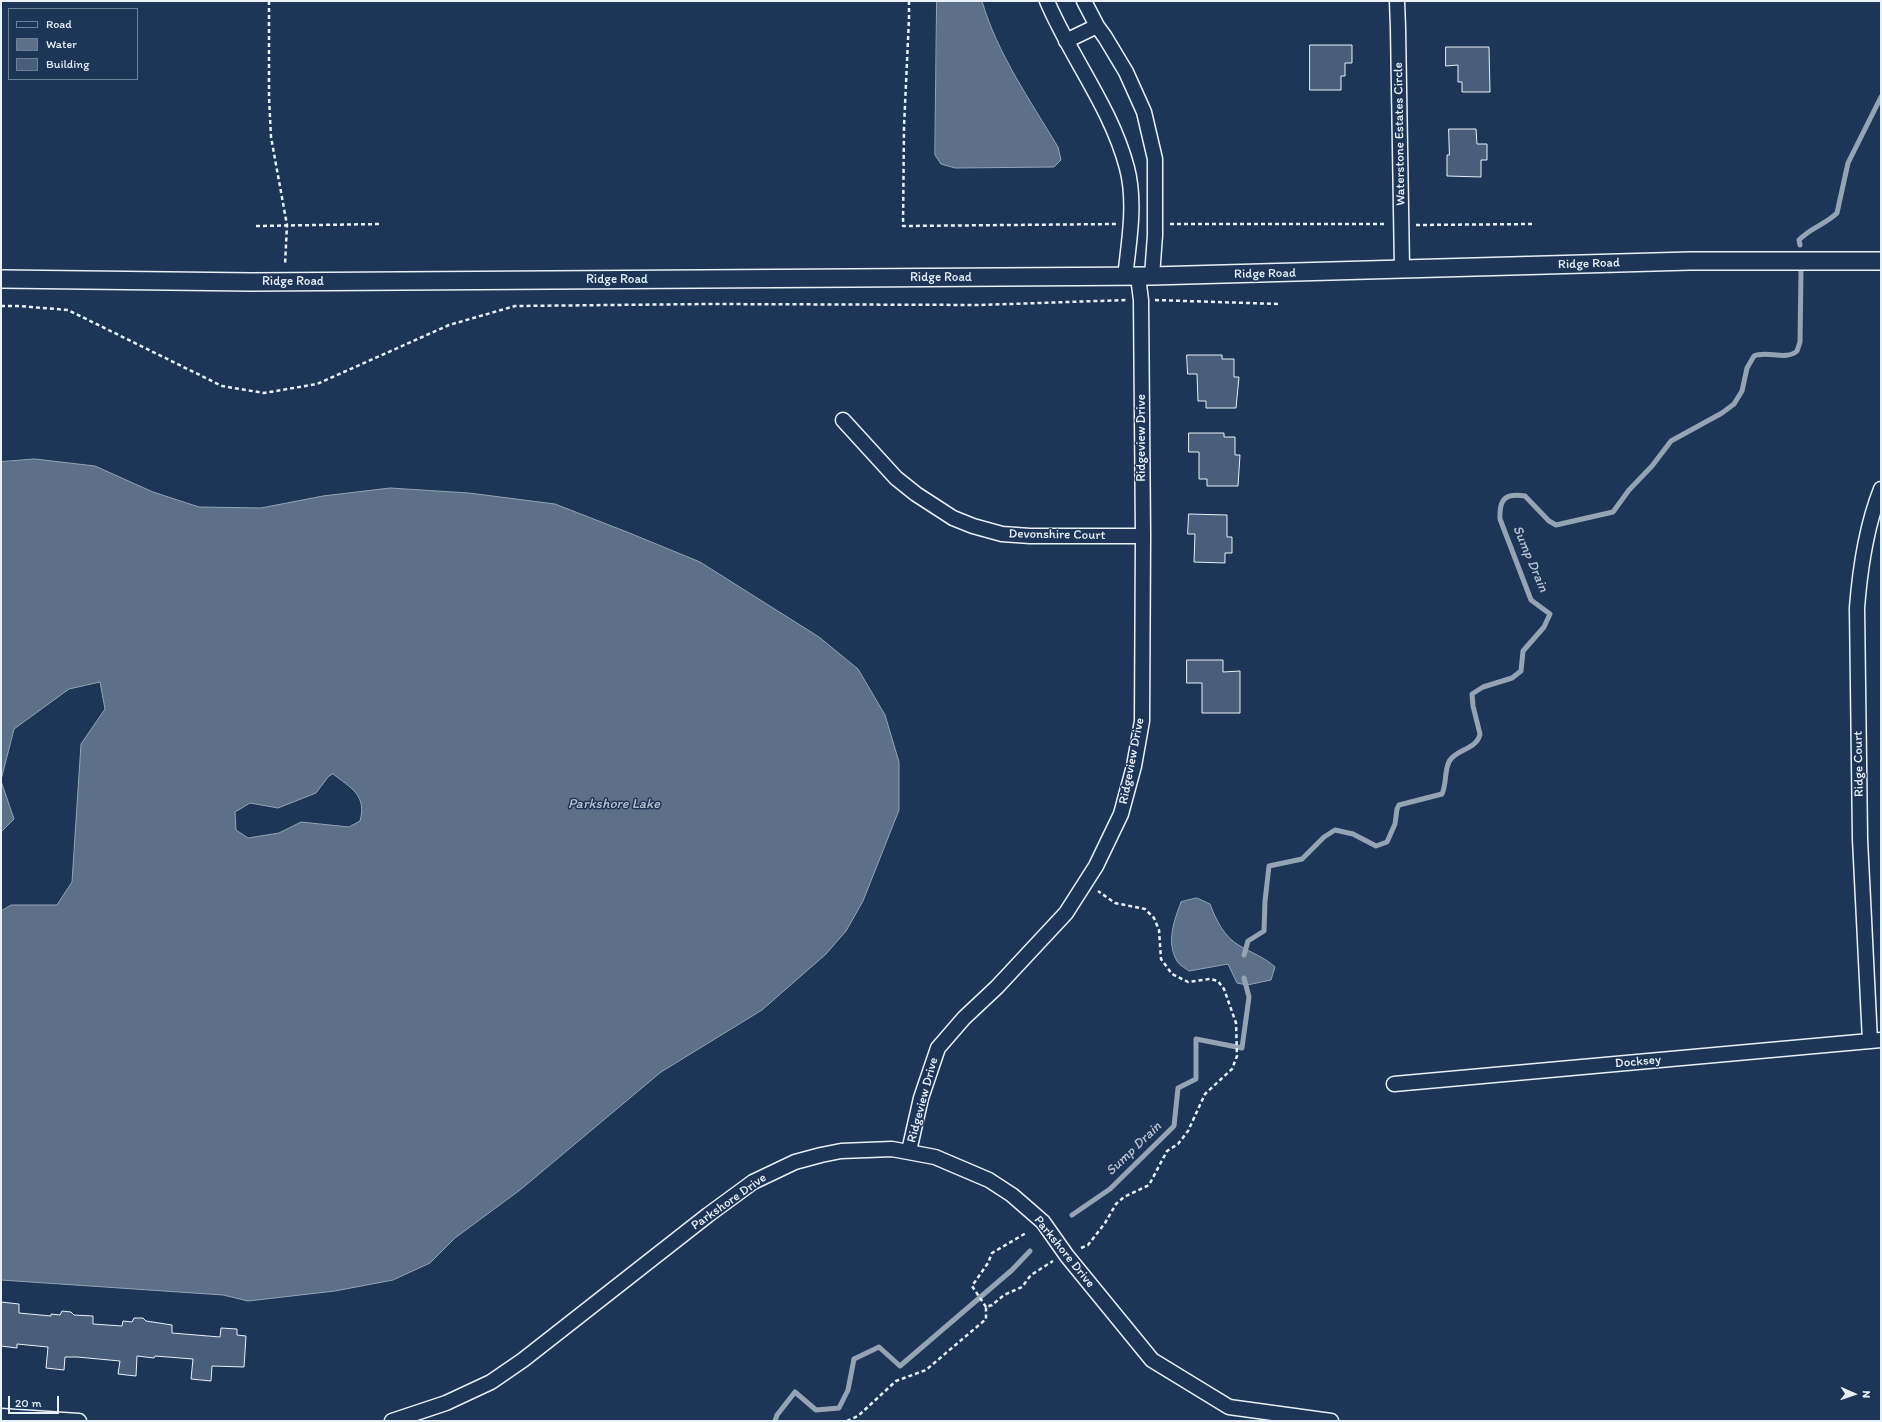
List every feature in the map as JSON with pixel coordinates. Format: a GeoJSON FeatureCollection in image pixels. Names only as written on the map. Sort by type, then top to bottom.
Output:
{"type":"FeatureCollection","features":[{"type":"Feature","properties":{"kind":"street"},"geometry":{"type":"LineString","coordinates":[[1047,1],[1066,41],[1097,93],[1113,129],[1127,168],[1130,224],[1138,276]]}},
{"type":"Feature","properties":{"kind":"street"},"geometry":{"type":"LineString","coordinates":[[1084,1],[1097,26],[1126,72],[1144,112],[1155,159],[1155,235],[1138,276]]}},
{"type":"Feature","properties":{"kind":"street","name":"Waterstone Estates Circle"},"geometry":{"type":"LineString","coordinates":[[1396,1],[1398,28],[1402,268]]}},
{"type":"Feature","properties":{"kind":"street"},"geometry":{"type":"LineString","coordinates":[[1066,41],[1097,26]]}},
{"type":"Feature","properties":{"kind":"street","name":"Ridge Road"},"geometry":{"type":"LineString","coordinates":[[1,279],[284,282],[1138,276],[1690,261],[1881,261]]}},
{"type":"Feature","properties":{"kind":"street","name":"Ridgeview Drive"},"geometry":{"type":"LineString","coordinates":[[909,1151],[921,1098],[938,1048],[964,1018],[997,988],[1066,913],[1096,866],[1121,814],[1134,766],[1142,721],[1143,536],[1141,300],[1138,276]]}},
{"type":"Feature","properties":{"kind":"street","name":"Devonshire Court"},"geometry":{"type":"LineString","coordinates":[[843,420],[896,478],[916,494],[953,518],[973,526],[1002,534],[1030,536],[1143,536]]}},
{"type":"Feature","properties":{"kind":"street","name":"Ridge Court"},"geometry":{"type":"LineString","coordinates":[[1876,1041],[1860,839],[1857,608],[1859,578],[1868,530],[1881,489]]}},
{"type":"Feature","properties":{"kind":"street","name":"Docksey"},"geometry":{"type":"LineString","coordinates":[[1394,1084],[1876,1041]]}},
{"type":"Feature","properties":{"kind":"street","name":"Parkshore Drive"},"geometry":{"type":"LineString","coordinates":[[392,1421],[446,1403],[491,1382],[522,1360],[714,1210],[753,1182],[795,1162],[841,1151],[866,1149],[909,1151],[935,1157],[989,1180],[1012,1195],[1043,1222],[1067,1256],[1152,1360],[1229,1407],[1331,1421]]}},
{"type":"Feature","properties":{"kind":"street"},"geometry":{"type":"LineString","coordinates":[[1,1416],[79,1421]]}},
{"type":"Feature","properties":{"kind":"path"},"geometry":{"type":"LineString","coordinates":[[269,1],[268,97],[271,137],[287,225],[284,282]]}},
{"type":"Feature","properties":{"kind":"path"},"geometry":{"type":"LineString","coordinates":[[256,226],[380,224]]}},
{"type":"Feature","properties":{"kind":"path"},"geometry":{"type":"LineString","coordinates":[[1,306],[68,310],[222,386],[264,393],[317,384],[449,325],[515,306],[709,304],[981,305],[1141,300],[1279,304]]}},
{"type":"Feature","properties":{"kind":"path"},"geometry":{"type":"LineString","coordinates":[[1086,882],[1115,903],[1146,909],[1154,918],[1159,930],[1161,959],[1172,974],[1188,982],[1210,979],[1218,981],[1224,989],[1236,1023],[1238,1042],[1237,1056]]}},
{"type":"Feature","properties":{"kind":"path"},"geometry":{"type":"LineString","coordinates":[[985,1306],[972,1286],[988,1263],[992,1253],[1026,1233]]}},
{"type":"Feature","properties":{"kind":"water"},"geometry":{"type":"Polygon","coordinates":[[[937,1],[982,1],[988,20],[1005,58],[1058,147],[1061,160],[1054,167],[955,168],[941,164],[935,155],[937,1]]]}},
{"type":"Feature","properties":{"kind":"water","name":"Parkshore Lake"},"geometry":{"type":"Polygon","coordinates":[[[35,459],[95,466],[153,492],[199,507],[261,508],[323,496],[390,488],[469,493],[555,504],[700,562],[819,637],[858,669],[885,715],[899,762],[899,810],[863,901],[846,931],[826,954],[762,1010],[661,1072],[520,1190],[455,1238],[430,1263],[393,1280],[335,1291],[248,1301],[223,1295],[1,1280],[1,911],[11,905],[57,905],[72,882],[81,744],[105,709],[100,682],[69,689],[14,729],[1,780],[1,462],[35,459]],[[333,774],[328,777],[316,793],[278,808],[250,803],[235,812],[236,830],[248,838],[279,833],[301,822],[349,827],[360,821],[362,812],[359,798],[351,788],[333,774]]]}},
{"type":"Feature","properties":{"kind":"water"},"geometry":{"type":"Polygon","coordinates":[[[1,781],[14,819],[1,832],[1,781]]]}},
{"type":"Feature","properties":{"kind":"water"},"geometry":{"type":"Polygon","coordinates":[[[1197,898],[1210,904],[1218,922],[1229,938],[1275,967],[1271,980],[1247,985],[1237,983],[1228,964],[1189,971],[1179,964],[1172,946],[1172,932],[1174,924],[1181,902],[1197,898]]]}},
{"type":"Feature","properties":{"kind":"building"},"geometry":{"type":"Polygon","coordinates":[[[1310,45],[1352,45],[1352,63],[1345,63],[1345,76],[1341,76],[1341,90],[1310,90],[1310,45]]]}},
{"type":"Feature","properties":{"kind":"building"},"geometry":{"type":"Polygon","coordinates":[[[1446,47],[1489,47],[1490,92],[1462,92],[1462,82],[1458,82],[1458,65],[1446,66],[1446,47]]]}},
{"type":"Feature","properties":{"kind":"building"},"geometry":{"type":"Polygon","coordinates":[[[1449,129],[1476,129],[1477,144],[1487,144],[1487,160],[1481,160],[1481,177],[1447,176],[1449,129]]]}},
{"type":"Feature","properties":{"kind":"building"},"geometry":{"type":"Polygon","coordinates":[[[1187,355],[1222,355],[1222,359],[1234,359],[1234,377],[1239,377],[1236,408],[1206,408],[1206,401],[1198,401],[1197,374],[1188,374],[1187,355]]]}},
{"type":"Feature","properties":{"kind":"building"},"geometry":{"type":"Polygon","coordinates":[[[1189,433],[1224,433],[1224,437],[1235,437],[1235,455],[1240,455],[1238,486],[1207,486],[1207,479],[1199,479],[1199,452],[1189,452],[1189,433]]]}},
{"type":"Feature","properties":{"kind":"building"},"geometry":{"type":"Polygon","coordinates":[[[1189,514],[1227,515],[1227,537],[1232,537],[1232,553],[1225,553],[1225,563],[1194,562],[1195,534],[1188,534],[1189,514]]]}},
{"type":"Feature","properties":{"kind":"building"},"geometry":{"type":"Polygon","coordinates":[[[1187,660],[1223,660],[1223,672],[1240,671],[1240,713],[1202,713],[1202,683],[1187,683],[1187,660]]]}},
{"type":"Feature","properties":{"kind":"building"},"geometry":{"type":"Polygon","coordinates":[[[1,1302],[19,1304],[19,1313],[51,1316],[51,1314],[60,1315],[62,1311],[71,1312],[74,1315],[93,1316],[93,1324],[122,1326],[123,1321],[132,1322],[134,1318],[143,1318],[146,1321],[172,1325],[172,1333],[220,1337],[221,1328],[237,1329],[237,1335],[246,1336],[244,1367],[212,1366],[211,1381],[191,1379],[193,1359],[155,1356],[154,1358],[137,1356],[136,1376],[118,1374],[120,1361],[77,1357],[65,1357],[64,1370],[46,1368],[48,1347],[17,1344],[17,1348],[1,1346],[1,1302]]]}},
{"type":"Feature","properties":{"kind":"waterway","name":"Sump Drain"},"geometry":{"type":"LineString","coordinates":[[1800,245],[1799,240],[1803,236],[1837,213],[1848,163],[1881,97]]}},
{"type":"Feature","properties":{"kind":"waterway","name":"Sump Drain"},"geometry":{"type":"LineString","coordinates":[[1244,955],[1248,941],[1264,931],[1265,901],[1269,866],[1302,859],[1324,837],[1335,830],[1353,834],[1376,846],[1387,842],[1395,824],[1399,805],[1442,794],[1450,760],[1453,756],[1471,746],[1478,739],[1480,734],[1473,706],[1472,694],[1483,687],[1512,678],[1521,671],[1523,651],[1544,627],[1550,614],[1531,600],[1500,519],[1502,502],[1508,497],[1518,495],[1525,496],[1549,521],[1556,525],[1613,512],[1629,490],[1652,466],[1671,441],[1722,413],[1734,404],[1742,391],[1747,368],[1754,356],[1759,354],[1787,355],[1793,354],[1797,351],[1800,342],[1801,271]]}},
{"type":"Feature","properties":{"kind":"waterway","name":"Sump Drain"},"geometry":{"type":"LineString","coordinates":[[1072,1215],[1110,1189],[1174,1126],[1178,1088],[1196,1079],[1196,1039],[1242,1048],[1249,997],[1244,978]]}},
{"type":"Feature","properties":{"kind":"waterway","name":"Sump Drain"},"geometry":{"type":"LineString","coordinates":[[775,1421],[777,1415],[795,1392],[816,1410],[839,1408],[848,1390],[854,1359],[879,1347],[900,1366],[1012,1270],[1030,1251]]}}]}
